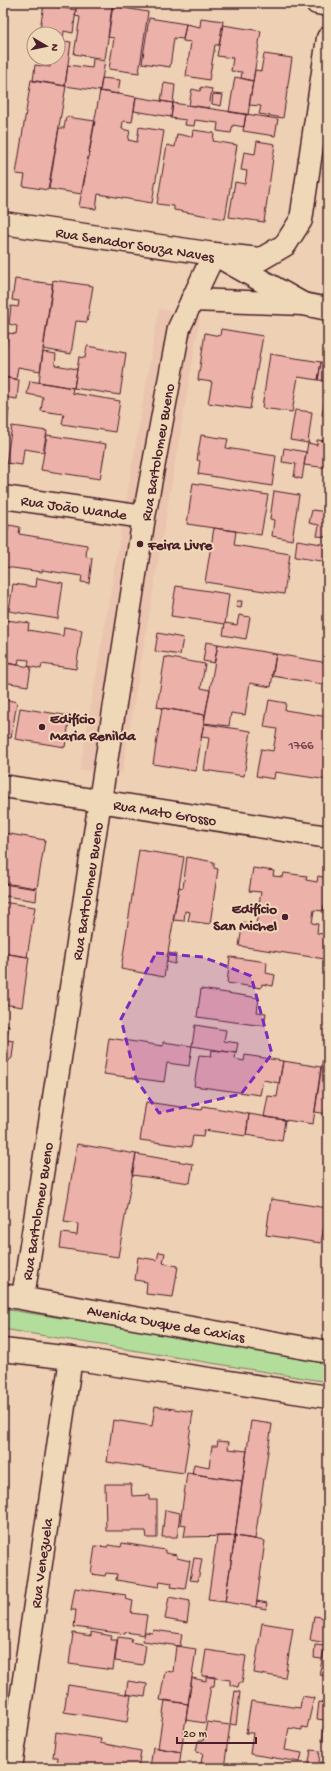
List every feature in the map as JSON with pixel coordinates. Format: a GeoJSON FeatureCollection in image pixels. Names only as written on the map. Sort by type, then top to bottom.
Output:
{"type":"FeatureCollection","features":[{"type":"Feature","properties":{"kind":"street"},"geometry":{"type":"LineString","coordinates":[[317,3],[328,5]]}},
{"type":"Feature","properties":{"kind":"street"},"geometry":{"type":"LineString","coordinates":[[214,254],[261,259],[285,245],[301,220],[328,38]]}},
{"type":"Feature","properties":{"kind":"street","name":"Rua Senador Souza Naves"},"geometry":{"type":"LineString","coordinates":[[3,223],[214,254],[303,304]]}},
{"type":"Feature","properties":{"kind":"street","name":"Rua Bartolomeu Bueno"},"geometry":{"type":"LineString","coordinates":[[13,1296],[101,802],[144,517],[179,328],[214,254]]}},
{"type":"Feature","properties":{"kind":"street","name":"Rua Senador Souza Naves"},"geometry":{"type":"LineString","coordinates":[[192,300],[303,304],[328,309]]}},
{"type":"Feature","properties":{"kind":"street","name":"Rua João Wande"},"geometry":{"type":"LineString","coordinates":[[3,497],[144,517]]}},
{"type":"Feature","properties":{"kind":"street","name":"Rua Mato Grosso"},"geometry":{"type":"LineString","coordinates":[[3,786],[328,837]]}},
{"type":"Feature","properties":{"kind":"street","name":"Avenida Duque de Caxias"},"geometry":{"type":"LineString","coordinates":[[13,1296],[328,1352]]}},
{"type":"Feature","properties":{"kind":"street"},"geometry":{"type":"LineString","coordinates":[[3,1350],[71,1358],[328,1397]]}},
{"type":"Feature","properties":{"kind":"street","name":"Rua Venezuela"},"geometry":{"type":"LineString","coordinates":[[11,1768],[71,1358]]}},
{"type":"Feature","properties":{"kind":"highlighted area"},"geometry":{"type":"Polygon","coordinates":[[[156,953],[203,957],[251,976],[272,1054],[241,1094],[159,1113],[136,1079],[121,1019],[156,953]]]}},
{"type":"Feature","properties":{"kind":"shaded area","name":"Feira Livre"},"geometry":{"type":"Polygon","coordinates":[[[159,309],[200,317],[122,773],[80,770],[159,309]]]}},
{"type":"Feature","properties":{"kind":"green space"},"geometry":{"type":"Polygon","coordinates":[[[3,1309],[328,1359],[328,1382],[3,1329],[3,1309]]]}},
{"type":"Feature","properties":{"kind":"building"},"geometry":{"type":"Polygon","coordinates":[[[59,3],[73,3],[72,7],[59,5],[59,3]]]}},
{"type":"Feature","properties":{"kind":"building"},"geometry":{"type":"Polygon","coordinates":[[[77,3],[113,5],[105,59],[74,54],[80,17],[75,16],[77,3]]]}},
{"type":"Feature","properties":{"kind":"building"},"geometry":{"type":"Polygon","coordinates":[[[44,5],[76,10],[73,33],[66,31],[66,26],[40,26],[44,5]]]}},
{"type":"Feature","properties":{"kind":"building"},"geometry":{"type":"Polygon","coordinates":[[[112,6],[148,12],[139,73],[109,69],[114,38],[108,37],[112,6]]]}},
{"type":"Feature","properties":{"kind":"building"},"geometry":{"type":"Polygon","coordinates":[[[149,18],[186,24],[183,39],[174,38],[170,67],[142,63],[149,18]]]}},
{"type":"Feature","properties":{"kind":"building"},"geometry":{"type":"Polygon","coordinates":[[[201,18],[223,21],[219,45],[215,45],[209,80],[186,76],[191,42],[183,41],[186,24],[200,27],[201,18]]]}},
{"type":"Feature","properties":{"kind":"building"},"geometry":{"type":"Polygon","coordinates":[[[223,25],[261,31],[253,81],[241,78],[242,72],[231,71],[233,58],[217,56],[223,25]]]}},
{"type":"Feature","properties":{"kind":"building"},"geometry":{"type":"Polygon","coordinates":[[[66,41],[71,42],[65,86],[33,81],[35,66],[66,66],[66,41]]]}},
{"type":"Feature","properties":{"kind":"building"},"geometry":{"type":"Polygon","coordinates":[[[264,54],[292,58],[283,118],[259,114],[261,106],[249,105],[255,70],[261,71],[264,54]]]}},
{"type":"Feature","properties":{"kind":"building"},"geometry":{"type":"Polygon","coordinates":[[[93,59],[105,61],[100,91],[65,86],[68,65],[92,68],[93,59]]]}},
{"type":"Feature","properties":{"kind":"building"},"geometry":{"type":"Polygon","coordinates":[[[235,77],[253,81],[248,115],[229,112],[235,77]]]}},
{"type":"Feature","properties":{"kind":"building"},"geometry":{"type":"Polygon","coordinates":[[[102,78],[120,80],[118,94],[100,91],[102,78]]]}},
{"type":"Feature","properties":{"kind":"building"},"geometry":{"type":"Polygon","coordinates":[[[31,80],[66,86],[48,190],[23,186],[25,175],[16,174],[31,80]]]}},
{"type":"Feature","properties":{"kind":"building"},"geometry":{"type":"Polygon","coordinates":[[[164,83],[175,85],[173,103],[161,101],[164,83]]]}},
{"type":"Feature","properties":{"kind":"building"},"geometry":{"type":"Polygon","coordinates":[[[201,87],[212,89],[209,108],[189,105],[192,89],[200,91],[201,87]]]}},
{"type":"Feature","properties":{"kind":"building"},"geometry":{"type":"Polygon","coordinates":[[[100,91],[136,97],[132,122],[123,121],[122,129],[130,131],[128,140],[137,142],[139,127],[164,131],[152,203],[98,194],[96,209],[79,207],[100,91]]]}},
{"type":"Feature","properties":{"kind":"building"},"geometry":{"type":"Polygon","coordinates":[[[213,94],[223,95],[221,106],[212,104],[213,94]]]}},
{"type":"Feature","properties":{"kind":"building"},"geometry":{"type":"Polygon","coordinates":[[[136,97],[173,103],[171,117],[134,111],[136,97]]]}},
{"type":"Feature","properties":{"kind":"building"},"geometry":{"type":"Polygon","coordinates":[[[173,103],[246,114],[244,127],[233,125],[231,133],[217,131],[218,123],[195,120],[194,126],[185,125],[186,120],[171,118],[173,103]]]}},
{"type":"Feature","properties":{"kind":"building"},"geometry":{"type":"Polygon","coordinates":[[[246,114],[278,119],[275,136],[243,131],[246,114]]]}},
{"type":"Feature","properties":{"kind":"building"},"geometry":{"type":"Polygon","coordinates":[[[66,117],[95,121],[82,194],[49,189],[59,128],[64,128],[66,117]]]}},
{"type":"Feature","properties":{"kind":"building"},"geometry":{"type":"Polygon","coordinates":[[[193,130],[214,133],[213,141],[237,145],[225,219],[174,210],[174,206],[157,204],[167,145],[175,147],[177,134],[192,137],[193,130]]]}},
{"type":"Feature","properties":{"kind":"building"},"geometry":{"type":"Polygon","coordinates":[[[257,141],[275,144],[264,222],[229,217],[235,182],[245,184],[247,171],[241,170],[244,152],[255,154],[257,141]]]}},
{"type":"Feature","properties":{"kind":"building"},"geometry":{"type":"Polygon","coordinates":[[[15,279],[53,284],[40,371],[18,367],[16,379],[3,377],[3,364],[8,333],[16,334],[17,326],[9,324],[11,306],[18,307],[19,301],[12,300],[15,279]]]}},
{"type":"Feature","properties":{"kind":"building"},"geometry":{"type":"Polygon","coordinates":[[[53,280],[93,286],[87,322],[76,321],[71,354],[43,349],[53,280]]]}},
{"type":"Feature","properties":{"kind":"building"},"geometry":{"type":"Polygon","coordinates":[[[221,329],[263,336],[250,409],[208,403],[212,382],[198,380],[205,333],[220,336],[221,329]]]}},
{"type":"Feature","properties":{"kind":"building"},"geometry":{"type":"Polygon","coordinates":[[[87,346],[126,353],[120,395],[74,388],[79,357],[85,358],[87,346]]]}},
{"type":"Feature","properties":{"kind":"building"},"geometry":{"type":"Polygon","coordinates":[[[43,352],[56,354],[55,365],[77,369],[74,388],[39,382],[43,352]]]}},
{"type":"Feature","properties":{"kind":"building"},"geometry":{"type":"Polygon","coordinates":[[[270,354],[321,362],[318,380],[298,377],[292,412],[262,408],[270,354]]]}},
{"type":"Feature","properties":{"kind":"building"},"geometry":{"type":"Polygon","coordinates":[[[321,362],[328,363],[328,381],[318,380],[321,362]]]}},
{"type":"Feature","properties":{"kind":"building"},"geometry":{"type":"Polygon","coordinates":[[[3,377],[19,380],[17,399],[3,397],[3,377]]]}},
{"type":"Feature","properties":{"kind":"building"},"geometry":{"type":"Polygon","coordinates":[[[30,381],[73,388],[72,393],[120,401],[115,432],[62,424],[64,414],[41,411],[43,397],[27,394],[30,381]]]}},
{"type":"Feature","properties":{"kind":"building"},"geometry":{"type":"Polygon","coordinates":[[[328,381],[328,416],[322,415],[328,381]]]}},
{"type":"Feature","properties":{"kind":"building"},"geometry":{"type":"Polygon","coordinates":[[[3,408],[9,409],[3,448],[3,408]]]}},
{"type":"Feature","properties":{"kind":"building"},"geometry":{"type":"Polygon","coordinates":[[[295,410],[312,412],[308,443],[290,440],[295,410]]]}},
{"type":"Feature","properties":{"kind":"building"},"geometry":{"type":"Polygon","coordinates":[[[12,426],[47,431],[43,452],[24,449],[22,465],[6,463],[12,426]]]}},
{"type":"Feature","properties":{"kind":"building"},"geometry":{"type":"Polygon","coordinates":[[[47,435],[106,444],[100,479],[41,470],[47,435]]]}},
{"type":"Feature","properties":{"kind":"building"},"geometry":{"type":"Polygon","coordinates":[[[201,435],[228,439],[226,448],[276,456],[272,486],[198,474],[200,461],[197,460],[201,435]]]}},
{"type":"Feature","properties":{"kind":"building"},"geometry":{"type":"Polygon","coordinates":[[[317,440],[328,441],[328,468],[304,465],[308,443],[317,445],[317,440]]]}},
{"type":"Feature","properties":{"kind":"building"},"geometry":{"type":"Polygon","coordinates":[[[284,448],[306,452],[302,479],[294,477],[296,464],[282,462],[284,448]]]}},
{"type":"Feature","properties":{"kind":"building"},"geometry":{"type":"Polygon","coordinates":[[[193,483],[268,495],[261,535],[187,524],[193,483]]]}},
{"type":"Feature","properties":{"kind":"building"},"geometry":{"type":"Polygon","coordinates":[[[274,491],[299,495],[292,540],[272,536],[274,520],[270,519],[274,491]]]}},
{"type":"Feature","properties":{"kind":"building"},"geometry":{"type":"Polygon","coordinates":[[[312,510],[328,512],[328,537],[317,536],[319,525],[309,523],[312,510]]]}},
{"type":"Feature","properties":{"kind":"building"},"geometry":{"type":"Polygon","coordinates":[[[9,525],[20,527],[19,534],[87,545],[86,557],[92,558],[89,583],[81,582],[82,576],[42,570],[42,572],[5,567],[3,572],[3,533],[7,533],[9,525]]]}},
{"type":"Feature","properties":{"kind":"building"},"geometry":{"type":"Polygon","coordinates":[[[214,528],[236,531],[234,545],[290,554],[284,594],[205,582],[214,528]]]}},
{"type":"Feature","properties":{"kind":"building"},"geometry":{"type":"Polygon","coordinates":[[[297,540],[328,545],[328,562],[295,557],[297,540]]]}},
{"type":"Feature","properties":{"kind":"building"},"geometry":{"type":"Polygon","coordinates":[[[37,578],[63,583],[58,619],[9,611],[13,584],[36,587],[37,578]]]}},
{"type":"Feature","properties":{"kind":"building"},"geometry":{"type":"Polygon","coordinates":[[[176,586],[229,594],[225,624],[171,616],[176,586]]]}},
{"type":"Feature","properties":{"kind":"building"},"geometry":{"type":"Polygon","coordinates":[[[237,601],[242,601],[241,608],[236,607],[237,601]]]}},
{"type":"Feature","properties":{"kind":"building"},"geometry":{"type":"Polygon","coordinates":[[[3,602],[8,603],[6,620],[3,619],[3,602]]]}},
{"type":"Feature","properties":{"kind":"building"},"geometry":{"type":"Polygon","coordinates":[[[239,615],[250,617],[246,639],[223,635],[225,623],[237,625],[239,615]]]}},
{"type":"Feature","properties":{"kind":"building"},"geometry":{"type":"Polygon","coordinates":[[[6,620],[29,623],[28,630],[63,636],[64,627],[82,630],[76,669],[42,664],[41,669],[28,666],[29,660],[19,659],[18,665],[3,662],[3,626],[5,627],[6,620]]]}},
{"type":"Feature","properties":{"kind":"building"},"geometry":{"type":"Polygon","coordinates":[[[158,633],[183,638],[180,655],[155,651],[158,633]]]}},
{"type":"Feature","properties":{"kind":"building"},"geometry":{"type":"Polygon","coordinates":[[[206,642],[218,644],[214,663],[203,661],[206,642]]]}},
{"type":"Feature","properties":{"kind":"building"},"geometry":{"type":"Polygon","coordinates":[[[218,644],[276,654],[271,687],[250,683],[245,715],[231,713],[229,726],[204,723],[218,644]]]}},
{"type":"Feature","properties":{"kind":"building"},"geometry":{"type":"Polygon","coordinates":[[[276,654],[328,663],[328,685],[272,676],[276,654]]]}},
{"type":"Feature","properties":{"kind":"building"},"geometry":{"type":"Polygon","coordinates":[[[165,657],[205,664],[201,688],[210,690],[205,715],[157,707],[165,657]]]}},
{"type":"Feature","properties":{"kind":"building"},"geometry":{"type":"Polygon","coordinates":[[[3,663],[31,667],[28,686],[3,682],[3,663]]]}},
{"type":"Feature","properties":{"kind":"building"},"geometry":{"type":"Polygon","coordinates":[[[3,699],[17,702],[11,738],[3,737],[3,699]]]}},
{"type":"Feature","properties":{"kind":"building"},"geometry":{"type":"Polygon","coordinates":[[[269,700],[286,703],[285,710],[328,717],[328,780],[275,772],[274,779],[256,776],[261,749],[273,751],[277,729],[264,727],[269,700]]]}},
{"type":"Feature","properties":{"kind":"building","name":"Edifício Maria Renilda"},"geometry":{"type":"Polygon","coordinates":[[[20,708],[70,716],[65,747],[15,739],[20,708]]]}},
{"type":"Feature","properties":{"kind":"building"},"geometry":{"type":"Polygon","coordinates":[[[162,708],[205,715],[196,771],[153,764],[162,708]]]}},
{"type":"Feature","properties":{"kind":"building"},"geometry":{"type":"Polygon","coordinates":[[[204,724],[251,731],[244,776],[204,770],[209,738],[201,737],[204,724]]]}},
{"type":"Feature","properties":{"kind":"building"},"geometry":{"type":"Polygon","coordinates":[[[4,833],[45,840],[37,888],[3,883],[4,833]]]}},
{"type":"Feature","properties":{"kind":"building"},"geometry":{"type":"Polygon","coordinates":[[[139,850],[184,857],[164,977],[121,969],[139,850]]]}},
{"type":"Feature","properties":{"kind":"building"},"geometry":{"type":"Polygon","coordinates":[[[187,857],[214,862],[214,868],[218,869],[210,924],[188,921],[190,912],[185,911],[184,921],[173,920],[179,887],[183,888],[187,857]]]}},
{"type":"Feature","properties":{"kind":"building","name":"Edifício San Michel"},"geometry":{"type":"Polygon","coordinates":[[[253,868],[274,871],[273,876],[283,877],[284,873],[307,876],[306,880],[317,882],[318,876],[328,878],[328,906],[324,905],[323,911],[314,910],[312,923],[318,924],[317,933],[328,935],[325,959],[239,946],[243,922],[256,925],[261,892],[249,891],[253,868]]]}},
{"type":"Feature","properties":{"kind":"building"},"geometry":{"type":"Polygon","coordinates":[[[3,884],[37,889],[36,901],[6,896],[5,901],[3,901],[3,884]]]}},
{"type":"Feature","properties":{"kind":"building"},"geometry":{"type":"Polygon","coordinates":[[[3,902],[35,907],[27,957],[3,953],[3,902]]]}},
{"type":"Feature","properties":{"kind":"building"},"geometry":{"type":"Polygon","coordinates":[[[168,953],[176,954],[175,964],[167,962],[168,953]]]}},
{"type":"Feature","properties":{"kind":"building"},"geometry":{"type":"Polygon","coordinates":[[[8,954],[29,957],[22,1007],[3,1004],[3,961],[7,961],[8,954]]]}},
{"type":"Feature","properties":{"kind":"building"},"geometry":{"type":"Polygon","coordinates":[[[230,957],[267,962],[266,973],[275,975],[273,986],[262,984],[261,988],[227,983],[230,957]]]}},
{"type":"Feature","properties":{"kind":"building"},"geometry":{"type":"Polygon","coordinates":[[[201,989],[259,998],[257,1012],[266,1013],[264,1026],[197,1017],[201,989]]]}},
{"type":"Feature","properties":{"kind":"building"},"geometry":{"type":"Polygon","coordinates":[[[328,1023],[328,1114],[315,1112],[328,1023]]]}},
{"type":"Feature","properties":{"kind":"building"},"geometry":{"type":"Polygon","coordinates":[[[3,1024],[9,1026],[6,1040],[14,1041],[12,1058],[5,1064],[3,1063],[3,1024]]]}},
{"type":"Feature","properties":{"kind":"building"},"geometry":{"type":"Polygon","coordinates":[[[195,1025],[226,1030],[224,1041],[238,1043],[236,1053],[192,1046],[195,1025]]]}},
{"type":"Feature","properties":{"kind":"building"},"geometry":{"type":"Polygon","coordinates":[[[109,1038],[163,1046],[163,1042],[192,1046],[189,1066],[167,1063],[164,1082],[104,1074],[109,1038]]]}},
{"type":"Feature","properties":{"kind":"building"},"geometry":{"type":"Polygon","coordinates":[[[212,1050],[236,1053],[235,1059],[244,1061],[245,1055],[283,1061],[279,1083],[263,1080],[260,1095],[194,1086],[199,1055],[211,1056],[212,1050]]]}},
{"type":"Feature","properties":{"kind":"building"},"geometry":{"type":"Polygon","coordinates":[[[283,1061],[321,1067],[313,1124],[264,1117],[268,1096],[277,1097],[283,1061]]]}},
{"type":"Feature","properties":{"kind":"building"},"geometry":{"type":"Polygon","coordinates":[[[146,1102],[202,1110],[203,1106],[249,1114],[246,1136],[204,1130],[203,1137],[193,1136],[191,1147],[140,1140],[146,1102]]]}},
{"type":"Feature","properties":{"kind":"building"},"geometry":{"type":"Polygon","coordinates":[[[249,1114],[285,1120],[282,1141],[246,1135],[249,1114]]]}},
{"type":"Feature","properties":{"kind":"building"},"geometry":{"type":"Polygon","coordinates":[[[77,1144],[136,1154],[118,1257],[60,1248],[62,1233],[77,1235],[78,1224],[64,1222],[77,1144]]]}},
{"type":"Feature","properties":{"kind":"building"},"geometry":{"type":"Polygon","coordinates":[[[136,1154],[193,1164],[190,1183],[132,1175],[136,1154]]]}},
{"type":"Feature","properties":{"kind":"building"},"geometry":{"type":"Polygon","coordinates":[[[271,1199],[327,1208],[321,1243],[266,1235],[271,1199]]]}},
{"type":"Feature","properties":{"kind":"building"},"geometry":{"type":"Polygon","coordinates":[[[328,1215],[328,1241],[324,1240],[328,1215]]]}},
{"type":"Feature","properties":{"kind":"building"},"geometry":{"type":"Polygon","coordinates":[[[159,1252],[165,1253],[163,1263],[178,1266],[173,1297],[146,1294],[147,1282],[135,1280],[138,1257],[157,1260],[159,1252]]]}},
{"type":"Feature","properties":{"kind":"building"},"geometry":{"type":"Polygon","coordinates":[[[155,1406],[193,1412],[184,1473],[107,1462],[113,1420],[152,1426],[155,1406]]]}},
{"type":"Feature","properties":{"kind":"building"},"geometry":{"type":"Polygon","coordinates":[[[251,1421],[272,1424],[255,1539],[235,1536],[251,1421]]]}},
{"type":"Feature","properties":{"kind":"building"},"geometry":{"type":"Polygon","coordinates":[[[218,1441],[229,1442],[228,1449],[247,1451],[242,1481],[192,1474],[194,1464],[209,1467],[212,1446],[217,1446],[218,1441]]]}},
{"type":"Feature","properties":{"kind":"building"},"geometry":{"type":"Polygon","coordinates":[[[187,1473],[242,1481],[235,1536],[184,1537],[186,1525],[180,1524],[187,1473]]]}},
{"type":"Feature","properties":{"kind":"building"},"geometry":{"type":"Polygon","coordinates":[[[105,1484],[131,1484],[132,1496],[149,1495],[149,1500],[157,1500],[157,1538],[147,1538],[146,1531],[106,1531],[105,1484]]]}},
{"type":"Feature","properties":{"kind":"building"},"geometry":{"type":"Polygon","coordinates":[[[165,1510],[180,1513],[177,1537],[162,1537],[165,1510]]]}},
{"type":"Feature","properties":{"kind":"building"},"geometry":{"type":"Polygon","coordinates":[[[217,1536],[235,1536],[225,1602],[208,1600],[217,1536]]]}},
{"type":"Feature","properties":{"kind":"building"},"geometry":{"type":"Polygon","coordinates":[[[235,1536],[265,1541],[256,1607],[225,1602],[235,1536]]]}},
{"type":"Feature","properties":{"kind":"building"},"geometry":{"type":"Polygon","coordinates":[[[122,1543],[165,1550],[165,1553],[177,1555],[177,1558],[190,1561],[185,1589],[171,1587],[172,1583],[160,1581],[159,1587],[116,1580],[117,1574],[106,1573],[105,1576],[91,1574],[95,1546],[108,1547],[109,1545],[121,1547],[122,1543]]]}},
{"type":"Feature","properties":{"kind":"building"},"geometry":{"type":"Polygon","coordinates":[[[194,1558],[202,1559],[198,1581],[190,1580],[194,1558]]]}},
{"type":"Feature","properties":{"kind":"building"},"geometry":{"type":"Polygon","coordinates":[[[75,1588],[126,1595],[125,1599],[133,1601],[131,1613],[147,1615],[144,1635],[74,1627],[76,1610],[71,1610],[75,1588]]]}},
{"type":"Feature","properties":{"kind":"building"},"geometry":{"type":"Polygon","coordinates":[[[169,1597],[190,1601],[187,1623],[165,1619],[169,1597]]]}},
{"type":"Feature","properties":{"kind":"building"},"geometry":{"type":"Polygon","coordinates":[[[257,1601],[267,1603],[266,1609],[256,1607],[257,1601]]]}},
{"type":"Feature","properties":{"kind":"building"},"geometry":{"type":"Polygon","coordinates":[[[314,1616],[328,1618],[326,1643],[310,1640],[314,1616]]]}},
{"type":"Feature","properties":{"kind":"building"},"geometry":{"type":"Polygon","coordinates":[[[262,1623],[293,1628],[285,1678],[254,1673],[262,1623]]]}},
{"type":"Feature","properties":{"kind":"building"},"geometry":{"type":"Polygon","coordinates":[[[153,1630],[182,1634],[180,1646],[143,1641],[145,1632],[152,1633],[153,1630]]]}},
{"type":"Feature","properties":{"kind":"building"},"geometry":{"type":"Polygon","coordinates":[[[328,1631],[328,1676],[319,1675],[328,1631]]]}},
{"type":"Feature","properties":{"kind":"building"},"geometry":{"type":"Polygon","coordinates":[[[91,1632],[112,1636],[111,1640],[117,1640],[113,1670],[69,1664],[73,1633],[91,1636],[91,1632]]]}},
{"type":"Feature","properties":{"kind":"building"},"geometry":{"type":"Polygon","coordinates":[[[118,1637],[132,1639],[131,1642],[146,1645],[143,1665],[115,1661],[118,1637]]]}},
{"type":"Feature","properties":{"kind":"building"},"geometry":{"type":"Polygon","coordinates":[[[315,1645],[325,1646],[322,1659],[314,1658],[315,1645]]]}},
{"type":"Feature","properties":{"kind":"building"},"geometry":{"type":"Polygon","coordinates":[[[176,1646],[196,1649],[188,1704],[160,1700],[165,1671],[173,1672],[176,1646]]]}},
{"type":"Feature","properties":{"kind":"building"},"geometry":{"type":"Polygon","coordinates":[[[206,1650],[246,1656],[242,1683],[239,1683],[238,1687],[230,1685],[230,1680],[202,1676],[206,1650]]]}},
{"type":"Feature","properties":{"kind":"building"},"geometry":{"type":"Polygon","coordinates":[[[206,1676],[215,1677],[214,1686],[211,1686],[205,1723],[186,1720],[192,1678],[206,1681],[206,1676]]]}},
{"type":"Feature","properties":{"kind":"building"},"geometry":{"type":"Polygon","coordinates":[[[128,1681],[147,1684],[145,1697],[126,1694],[128,1681]]]}},
{"type":"Feature","properties":{"kind":"building"},"geometry":{"type":"Polygon","coordinates":[[[68,1685],[131,1695],[127,1722],[64,1712],[68,1685]]]}},
{"type":"Feature","properties":{"kind":"building"},"geometry":{"type":"Polygon","coordinates":[[[235,1691],[240,1692],[236,1725],[230,1724],[235,1691]]]}},
{"type":"Feature","properties":{"kind":"building"},"geometry":{"type":"Polygon","coordinates":[[[302,1696],[314,1698],[307,1728],[302,1727],[302,1730],[289,1728],[285,1750],[302,1753],[300,1762],[250,1754],[253,1733],[246,1733],[251,1701],[300,1708],[302,1696]]]}},
{"type":"Feature","properties":{"kind":"building"},"geometry":{"type":"Polygon","coordinates":[[[327,1696],[328,1741],[322,1741],[325,1720],[317,1719],[319,1702],[326,1703],[327,1696]]]}},
{"type":"Feature","properties":{"kind":"building"},"geometry":{"type":"Polygon","coordinates":[[[165,1700],[188,1704],[181,1752],[158,1748],[165,1700]]]}},
{"type":"Feature","properties":{"kind":"building"},"geometry":{"type":"Polygon","coordinates":[[[207,1722],[230,1725],[224,1768],[200,1768],[203,1753],[196,1752],[198,1741],[203,1741],[207,1722]]]}},
{"type":"Feature","properties":{"kind":"building"},"geometry":{"type":"Polygon","coordinates":[[[56,1732],[101,1739],[100,1743],[141,1751],[138,1768],[57,1767],[58,1757],[53,1757],[56,1732]]]}},
{"type":"Feature","properties":{"kind":"building"},"geometry":{"type":"Polygon","coordinates":[[[153,1747],[181,1752],[179,1768],[150,1768],[153,1747]]]}},
{"type":"Feature","properties":{"kind":"building"},"geometry":{"type":"Polygon","coordinates":[[[311,1750],[320,1751],[319,1762],[328,1763],[328,1768],[308,1768],[311,1750]]]}},
{"type":"Feature","properties":{"kind":"building"},"geometry":{"type":"Polygon","coordinates":[[[240,1765],[259,1768],[239,1768],[240,1765]]]}},
{"type":"Feature","properties":{"kind":"place","name":"Feira Livre"},"geometry":{"type":"Point","coordinates":[140,544]}},
{"type":"Feature","properties":{"kind":"place","name":"Edifício Maria Renilda"},"geometry":{"type":"Point","coordinates":[42,727]}},
{"type":"Feature","properties":{"kind":"place","name":"Edifício San Michel"},"geometry":{"type":"Point","coordinates":[285,917]}}]}
